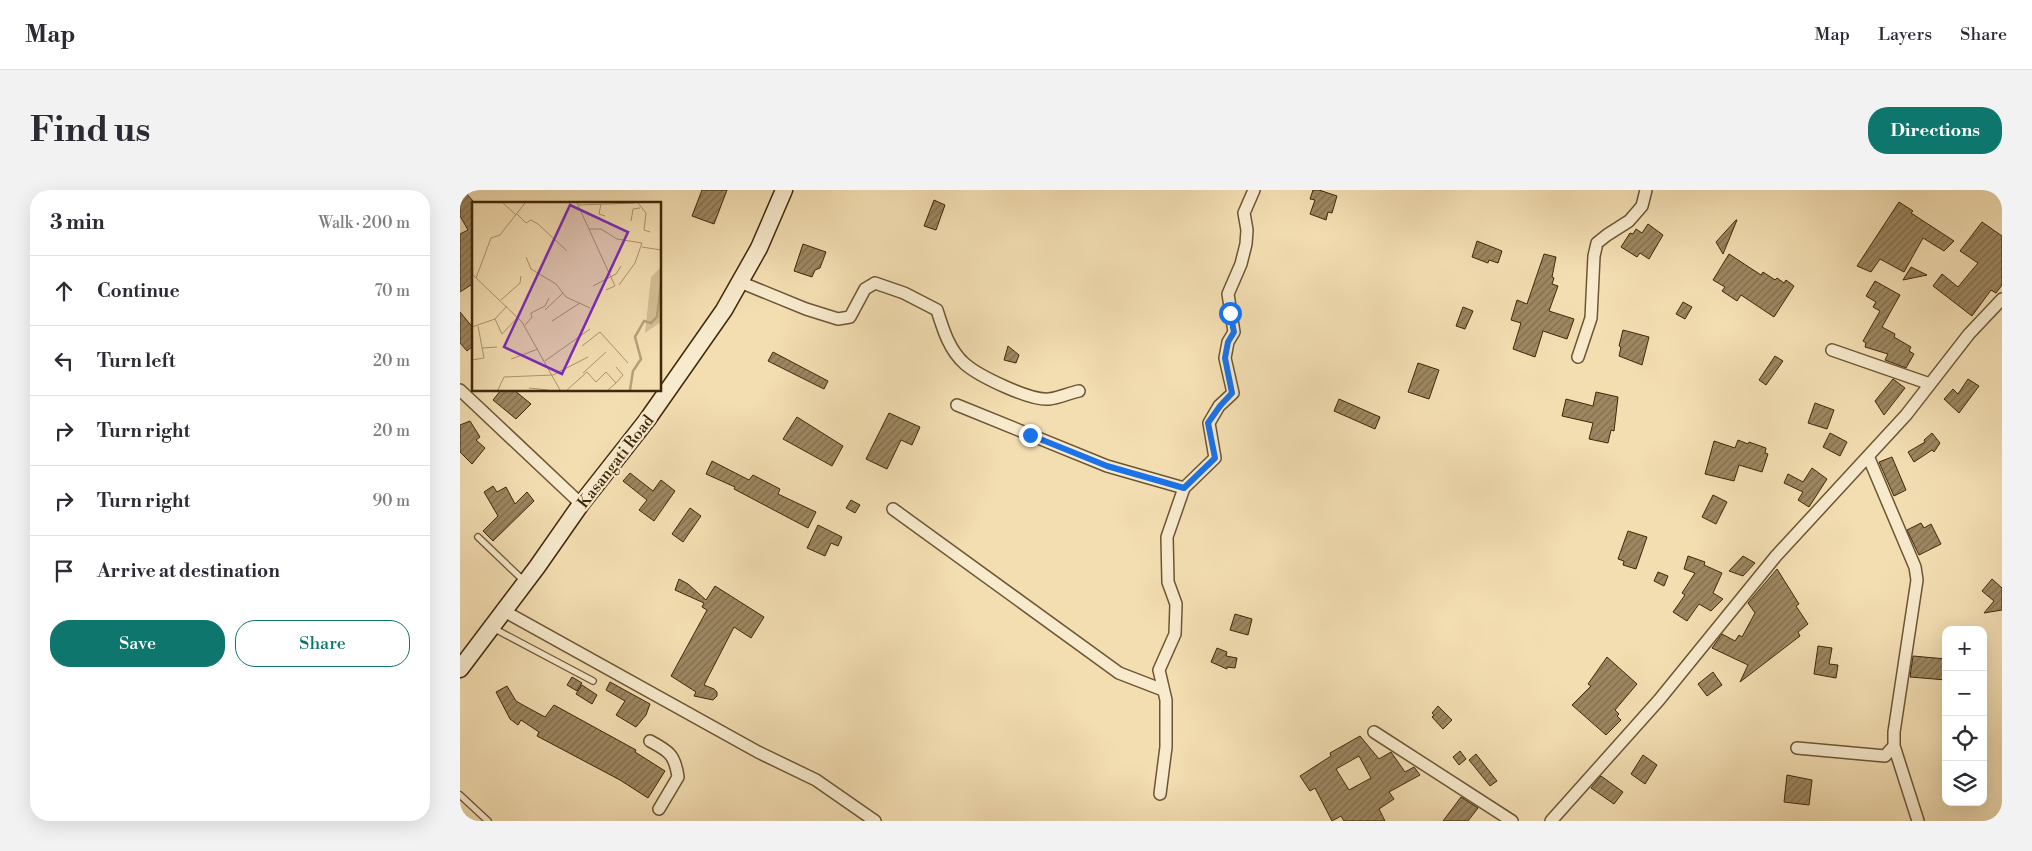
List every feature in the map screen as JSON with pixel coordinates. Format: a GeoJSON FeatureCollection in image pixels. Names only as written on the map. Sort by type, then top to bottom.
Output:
{"type":"FeatureCollection","features":[{"type":"Feature","properties":{"kind":"street","name":"Kasangati Road"},"geometry":{"type":"LineString","coordinates":[[460,669],[525,583],[581,504],[647,420],[724,310],[759,248],[784,190]]}},
{"type":"Feature","properties":{"kind":"street"},"geometry":{"type":"LineString","coordinates":[[1160,794],[1166,747],[1166,700],[1159,670],[1175,634],[1176,604],[1168,582],[1167,537],[1184,488],[1215,458],[1208,423],[1232,393],[1225,358],[1228,342],[1234,332],[1228,294],[1241,264],[1246,244],[1247,230],[1244,214],[1254,190]]}},
{"type":"Feature","properties":{"kind":"street"},"geometry":{"type":"LineString","coordinates":[[1578,357],[1591,318],[1594,256],[1597,243],[1629,220],[1642,206],[1646,190]]}},
{"type":"Feature","properties":{"kind":"street"},"geometry":{"type":"LineString","coordinates":[[740,282],[806,309],[838,319],[850,317],[865,289],[875,283],[904,293],[937,310],[947,340],[965,364],[1021,395],[1048,399],[1079,390]]}},
{"type":"Feature","properties":{"kind":"street"},"geometry":{"type":"LineString","coordinates":[[1551,821],[1659,700],[1776,556],[1906,415],[1969,334],[2002,300]]}},
{"type":"Feature","properties":{"kind":"street"},"geometry":{"type":"LineString","coordinates":[[1832,350],[1930,384]]}},
{"type":"Feature","properties":{"kind":"street"},"geometry":{"type":"LineString","coordinates":[[460,390],[581,504]]}},
{"type":"Feature","properties":{"kind":"street"},"geometry":{"type":"LineString","coordinates":[[957,405],[1107,466],[1184,488]]}},
{"type":"Feature","properties":{"kind":"street"},"geometry":{"type":"LineString","coordinates":[[1868,456],[1915,567],[1917,580],[1894,732],[1894,746],[1918,821]]}},
{"type":"Feature","properties":{"kind":"street"},"geometry":{"type":"LineString","coordinates":[[893,509],[1119,673],[1163,690]]}},
{"type":"Feature","properties":{"kind":"street"},"geometry":{"type":"LineString","coordinates":[[504,611],[758,752],[816,780],[875,821]]}},
{"type":"Feature","properties":{"kind":"street"},"geometry":{"type":"LineString","coordinates":[[1374,732],[1512,821]]}},
{"type":"Feature","properties":{"kind":"street"},"geometry":{"type":"LineString","coordinates":[[650,741],[668,751],[676,763],[678,777],[659,808]]}},
{"type":"Feature","properties":{"kind":"street"},"geometry":{"type":"LineString","coordinates":[[1797,748],[1885,756],[1894,746]]}},
{"type":"Feature","properties":{"kind":"lane"},"geometry":{"type":"LineString","coordinates":[[478,537],[525,583]]}},
{"type":"Feature","properties":{"kind":"lane"},"geometry":{"type":"LineString","coordinates":[[491,627],[593,681]]}},
{"type":"Feature","properties":{"kind":"lane"},"geometry":{"type":"LineString","coordinates":[[460,795],[488,821]]}},
{"type":"Feature","properties":{"kind":"building"},"geometry":{"type":"Polygon","coordinates":[[[460,190],[463,190],[474,202],[472,202],[472,284],[460,292],[460,234],[468,230],[460,216],[460,190]]]}},
{"type":"Feature","properties":{"kind":"building"},"geometry":{"type":"Polygon","coordinates":[[[702,190],[727,190],[714,224],[692,216],[702,190]]]}},
{"type":"Feature","properties":{"kind":"building"},"geometry":{"type":"Polygon","coordinates":[[[1313,190],[1337,196],[1332,213],[1328,212],[1326,220],[1310,214],[1315,200],[1310,199],[1313,190]]]}},
{"type":"Feature","properties":{"kind":"building"},"geometry":{"type":"Polygon","coordinates":[[[934,200],[945,205],[936,230],[924,226],[934,200]]]}},
{"type":"Feature","properties":{"kind":"building"},"geometry":{"type":"Polygon","coordinates":[[[1899,202],[1913,211],[1911,213],[1954,241],[1944,251],[1923,238],[1904,272],[1880,259],[1871,272],[1857,266],[1899,202]]]}},
{"type":"Feature","properties":{"kind":"building"},"geometry":{"type":"Polygon","coordinates":[[[1737,220],[1723,254],[1716,242],[1737,220]]]}},
{"type":"Feature","properties":{"kind":"building"},"geometry":{"type":"Polygon","coordinates":[[[1982,222],[2002,236],[2002,285],[1996,293],[1991,290],[1972,316],[1933,286],[1942,274],[1958,287],[1978,263],[1960,251],[1982,222]]]}},
{"type":"Feature","properties":{"kind":"building"},"geometry":{"type":"Polygon","coordinates":[[[1648,224],[1663,235],[1649,259],[1640,253],[1637,257],[1621,247],[1630,233],[1633,234],[1636,229],[1642,233],[1648,224]]]}},
{"type":"Feature","properties":{"kind":"building"},"geometry":{"type":"Polygon","coordinates":[[[1477,241],[1502,251],[1498,263],[1489,260],[1488,263],[1472,257],[1477,241]]]}},
{"type":"Feature","properties":{"kind":"building"},"geometry":{"type":"Polygon","coordinates":[[[803,244],[826,252],[820,268],[815,270],[812,277],[794,271],[803,244]]]}},
{"type":"Feature","properties":{"kind":"building"},"geometry":{"type":"Polygon","coordinates":[[[1544,254],[1556,257],[1552,284],[1558,286],[1549,311],[1574,319],[1567,339],[1543,331],[1535,357],[1513,349],[1521,323],[1511,320],[1517,300],[1527,304],[1544,254]]]}},
{"type":"Feature","properties":{"kind":"building"},"geometry":{"type":"Polygon","coordinates":[[[1729,254],[1761,275],[1763,272],[1775,280],[1777,278],[1784,283],[1786,280],[1794,286],[1774,317],[1741,295],[1737,301],[1722,291],[1725,287],[1713,280],[1729,254]]]}},
{"type":"Feature","properties":{"kind":"building"},"geometry":{"type":"Polygon","coordinates":[[[1911,267],[1927,275],[1903,280],[1911,267]]]}},
{"type":"Feature","properties":{"kind":"building"},"geometry":{"type":"Polygon","coordinates":[[[1875,281],[1900,295],[1882,327],[1895,334],[1894,337],[1911,347],[1909,351],[1914,354],[1906,368],[1885,360],[1888,354],[1865,347],[1866,343],[1863,341],[1880,311],[1873,307],[1876,302],[1866,296],[1875,281]]]}},
{"type":"Feature","properties":{"kind":"building"},"geometry":{"type":"Polygon","coordinates":[[[1683,302],[1692,307],[1685,319],[1676,314],[1683,302]]]}},
{"type":"Feature","properties":{"kind":"building"},"geometry":{"type":"Polygon","coordinates":[[[1463,307],[1473,311],[1465,329],[1456,326],[1463,307]]]}},
{"type":"Feature","properties":{"kind":"building"},"geometry":{"type":"Polygon","coordinates":[[[460,312],[472,327],[472,347],[467,351],[460,343],[460,312]]]}},
{"type":"Feature","properties":{"kind":"building"},"geometry":{"type":"Polygon","coordinates":[[[1623,330],[1649,337],[1642,365],[1619,356],[1621,347],[1619,346],[1623,330]]]}},
{"type":"Feature","properties":{"kind":"building"},"geometry":{"type":"Polygon","coordinates":[[[1008,346],[1019,355],[1016,363],[1004,360],[1008,346]]]}},
{"type":"Feature","properties":{"kind":"building"},"geometry":{"type":"Polygon","coordinates":[[[773,352],[828,381],[824,389],[768,361],[773,352]]]}},
{"type":"Feature","properties":{"kind":"building"},"geometry":{"type":"Polygon","coordinates":[[[1775,356],[1783,361],[1766,385],[1759,380],[1775,356]]]}},
{"type":"Feature","properties":{"kind":"building"},"geometry":{"type":"Polygon","coordinates":[[[1418,363],[1439,370],[1429,399],[1408,392],[1418,363]]]}},
{"type":"Feature","properties":{"kind":"building"},"geometry":{"type":"Polygon","coordinates":[[[1893,379],[1905,388],[1884,415],[1875,401],[1893,379]]]}},
{"type":"Feature","properties":{"kind":"building"},"geometry":{"type":"Polygon","coordinates":[[[1968,379],[1979,386],[1959,413],[1944,399],[1953,389],[1958,394],[1968,379]]]}},
{"type":"Feature","properties":{"kind":"building"},"geometry":{"type":"Polygon","coordinates":[[[500,391],[515,391],[531,404],[516,419],[493,400],[500,391]]]}},
{"type":"Feature","properties":{"kind":"building"},"geometry":{"type":"Polygon","coordinates":[[[1596,392],[1618,397],[1614,431],[1611,430],[1608,443],[1589,439],[1593,423],[1562,416],[1566,399],[1593,406],[1596,392]]]}},
{"type":"Feature","properties":{"kind":"building"},"geometry":{"type":"Polygon","coordinates":[[[1339,399],[1380,417],[1375,429],[1334,411],[1339,399]]]}},
{"type":"Feature","properties":{"kind":"building"},"geometry":{"type":"Polygon","coordinates":[[[1815,403],[1834,410],[1827,429],[1808,423],[1815,403]]]}},
{"type":"Feature","properties":{"kind":"building"},"geometry":{"type":"Polygon","coordinates":[[[889,413],[920,427],[912,445],[901,440],[887,469],[866,459],[889,413]]]}},
{"type":"Feature","properties":{"kind":"building"},"geometry":{"type":"Polygon","coordinates":[[[797,417],[843,446],[832,466],[783,439],[797,417]]]}},
{"type":"Feature","properties":{"kind":"building"},"geometry":{"type":"Polygon","coordinates":[[[470,421],[480,437],[476,440],[485,448],[472,464],[460,452],[460,425],[470,421]]]}},
{"type":"Feature","properties":{"kind":"building"},"geometry":{"type":"Polygon","coordinates":[[[1830,433],[1847,442],[1840,456],[1823,447],[1830,433]]]}},
{"type":"Feature","properties":{"kind":"building"},"geometry":{"type":"Polygon","coordinates":[[[1932,433],[1940,443],[1934,452],[1932,450],[1914,462],[1908,452],[1925,442],[1924,440],[1932,433]]]}},
{"type":"Feature","properties":{"kind":"building"},"geometry":{"type":"Polygon","coordinates":[[[1738,440],[1766,448],[1765,453],[1768,454],[1762,472],[1739,465],[1734,481],[1705,474],[1714,441],[1735,448],[1738,440]]]}},
{"type":"Feature","properties":{"kind":"building"},"geometry":{"type":"Polygon","coordinates":[[[1892,457],[1906,490],[1894,496],[1879,462],[1892,457]]]}},
{"type":"Feature","properties":{"kind":"building"},"geometry":{"type":"Polygon","coordinates":[[[712,461],[749,480],[753,475],[780,489],[778,494],[816,512],[808,528],[734,489],[735,487],[706,474],[712,461]]]}},
{"type":"Feature","properties":{"kind":"building"},"geometry":{"type":"Polygon","coordinates":[[[1812,468],[1827,479],[1809,507],[1798,500],[1803,492],[1784,483],[1788,474],[1803,482],[1812,468]]]}},
{"type":"Feature","properties":{"kind":"building"},"geometry":{"type":"Polygon","coordinates":[[[630,473],[653,491],[661,480],[675,491],[654,521],[639,510],[647,500],[623,481],[630,473]]]}},
{"type":"Feature","properties":{"kind":"building"},"geometry":{"type":"Polygon","coordinates":[[[493,486],[497,492],[506,487],[515,504],[527,492],[534,501],[493,541],[483,531],[498,516],[484,492],[493,486]]]}},
{"type":"Feature","properties":{"kind":"building"},"geometry":{"type":"Polygon","coordinates":[[[1713,495],[1727,502],[1716,524],[1702,517],[1713,495]]]}},
{"type":"Feature","properties":{"kind":"building"},"geometry":{"type":"Polygon","coordinates":[[[851,500],[860,505],[855,513],[846,508],[851,500]]]}},
{"type":"Feature","properties":{"kind":"building"},"geometry":{"type":"Polygon","coordinates":[[[690,508],[701,516],[683,542],[672,534],[690,508]]]}},
{"type":"Feature","properties":{"kind":"building"},"geometry":{"type":"Polygon","coordinates":[[[1921,523],[1924,528],[1931,524],[1941,544],[1919,555],[1907,530],[1921,523]]]}},
{"type":"Feature","properties":{"kind":"building"},"geometry":{"type":"Polygon","coordinates":[[[818,525],[842,537],[838,546],[831,543],[825,556],[807,548],[818,525]]]}},
{"type":"Feature","properties":{"kind":"building"},"geometry":{"type":"Polygon","coordinates":[[[1628,531],[1647,537],[1636,569],[1623,565],[1624,561],[1618,559],[1628,531]]]}},
{"type":"Feature","properties":{"kind":"building"},"geometry":{"type":"Polygon","coordinates":[[[1688,556],[1705,562],[1704,565],[1722,573],[1713,593],[1723,599],[1711,611],[1699,604],[1687,621],[1673,612],[1685,595],[1682,593],[1695,573],[1684,569],[1688,556]]]}},
{"type":"Feature","properties":{"kind":"building"},"geometry":{"type":"Polygon","coordinates":[[[1743,556],[1755,563],[1743,576],[1729,571],[1743,556]]]}},
{"type":"Feature","properties":{"kind":"building"},"geometry":{"type":"Polygon","coordinates":[[[1777,569],[1799,604],[1796,606],[1808,624],[1798,632],[1800,636],[1740,682],[1748,665],[1712,648],[1722,634],[1735,641],[1739,635],[1742,637],[1755,613],[1748,603],[1777,569]]]}},
{"type":"Feature","properties":{"kind":"building"},"geometry":{"type":"Polygon","coordinates":[[[1658,572],[1668,576],[1664,586],[1654,581],[1658,572]]]}},
{"type":"Feature","properties":{"kind":"building"},"geometry":{"type":"Polygon","coordinates":[[[679,579],[688,584],[706,600],[715,586],[764,617],[751,638],[734,627],[704,685],[717,692],[717,696],[713,700],[694,696],[696,692],[671,676],[707,610],[702,607],[704,603],[675,590],[679,579]]]}},
{"type":"Feature","properties":{"kind":"building"},"geometry":{"type":"Polygon","coordinates":[[[1992,579],[2002,588],[2002,610],[1984,613],[1994,601],[1982,591],[1992,579]]]}},
{"type":"Feature","properties":{"kind":"building"},"geometry":{"type":"Polygon","coordinates":[[[1235,614],[1252,619],[1248,635],[1230,630],[1235,614]]]}},
{"type":"Feature","properties":{"kind":"building"},"geometry":{"type":"Polygon","coordinates":[[[1818,646],[1832,648],[1829,664],[1838,665],[1836,678],[1814,674],[1818,646]]]}},
{"type":"Feature","properties":{"kind":"building"},"geometry":{"type":"Polygon","coordinates":[[[1217,648],[1227,652],[1226,656],[1237,658],[1235,668],[1227,667],[1227,669],[1211,662],[1217,648]]]}},
{"type":"Feature","properties":{"kind":"building"},"geometry":{"type":"Polygon","coordinates":[[[1913,656],[1942,659],[1942,680],[1910,677],[1913,656]]]}},
{"type":"Feature","properties":{"kind":"building"},"geometry":{"type":"Polygon","coordinates":[[[1607,657],[1637,684],[1615,710],[1621,720],[1606,735],[1572,705],[1591,686],[1588,684],[1607,657]]]}},
{"type":"Feature","properties":{"kind":"building"},"geometry":{"type":"Polygon","coordinates":[[[1713,672],[1722,685],[1707,696],[1698,684],[1713,672]]]}},
{"type":"Feature","properties":{"kind":"building"},"geometry":{"type":"Polygon","coordinates":[[[572,677],[582,683],[577,691],[567,685],[572,677]]]}},
{"type":"Feature","properties":{"kind":"building"},"geometry":{"type":"Polygon","coordinates":[[[610,682],[650,704],[646,715],[636,727],[616,715],[625,701],[606,690],[610,682]]]}},
{"type":"Feature","properties":{"kind":"building"},"geometry":{"type":"Polygon","coordinates":[[[582,685],[597,695],[592,704],[576,694],[582,685]]]}},
{"type":"Feature","properties":{"kind":"building"},"geometry":{"type":"Polygon","coordinates":[[[507,686],[516,701],[545,717],[554,705],[636,750],[635,752],[665,771],[648,798],[620,780],[537,736],[539,732],[521,720],[518,725],[510,719],[496,692],[507,686]]]}},
{"type":"Feature","properties":{"kind":"building"},"geometry":{"type":"Polygon","coordinates":[[[1438,706],[1452,720],[1443,729],[1432,717],[1434,715],[1432,713],[1438,706]]]}},
{"type":"Feature","properties":{"kind":"building"},"geometry":{"type":"Polygon","coordinates":[[[1360,736],[1379,759],[1391,752],[1405,772],[1414,767],[1420,775],[1389,792],[1394,799],[1379,809],[1385,821],[1344,821],[1341,816],[1332,821],[1315,788],[1310,791],[1300,776],[1331,756],[1330,753],[1360,736]],[[1359,756],[1336,769],[1349,790],[1371,778],[1359,756]]]}},
{"type":"Feature","properties":{"kind":"building"},"geometry":{"type":"Polygon","coordinates":[[[1460,751],[1466,759],[1459,765],[1453,757],[1460,751]]]}},
{"type":"Feature","properties":{"kind":"building"},"geometry":{"type":"Polygon","coordinates":[[[1476,754],[1497,781],[1490,786],[1469,760],[1476,754]]]}},
{"type":"Feature","properties":{"kind":"building"},"geometry":{"type":"Polygon","coordinates":[[[1643,755],[1657,765],[1645,784],[1631,774],[1643,755]]]}},
{"type":"Feature","properties":{"kind":"building"},"geometry":{"type":"Polygon","coordinates":[[[1787,775],[1812,780],[1809,805],[1784,802],[1787,775]]]}},
{"type":"Feature","properties":{"kind":"building"},"geometry":{"type":"Polygon","coordinates":[[[1601,776],[1623,792],[1614,804],[1591,788],[1601,776]]]}},
{"type":"Feature","properties":{"kind":"building"},"geometry":{"type":"Polygon","coordinates":[[[1461,797],[1478,808],[1468,821],[1443,821],[1461,797]]]}},
{"type":"Feature","properties":{"kind":"route"},"geometry":{"type":"LineString","coordinates":[[1030,435],[1107,466],[1184,488],[1215,458],[1208,423],[1232,393],[1225,358],[1228,342],[1234,332],[1230,313]]}}]}
